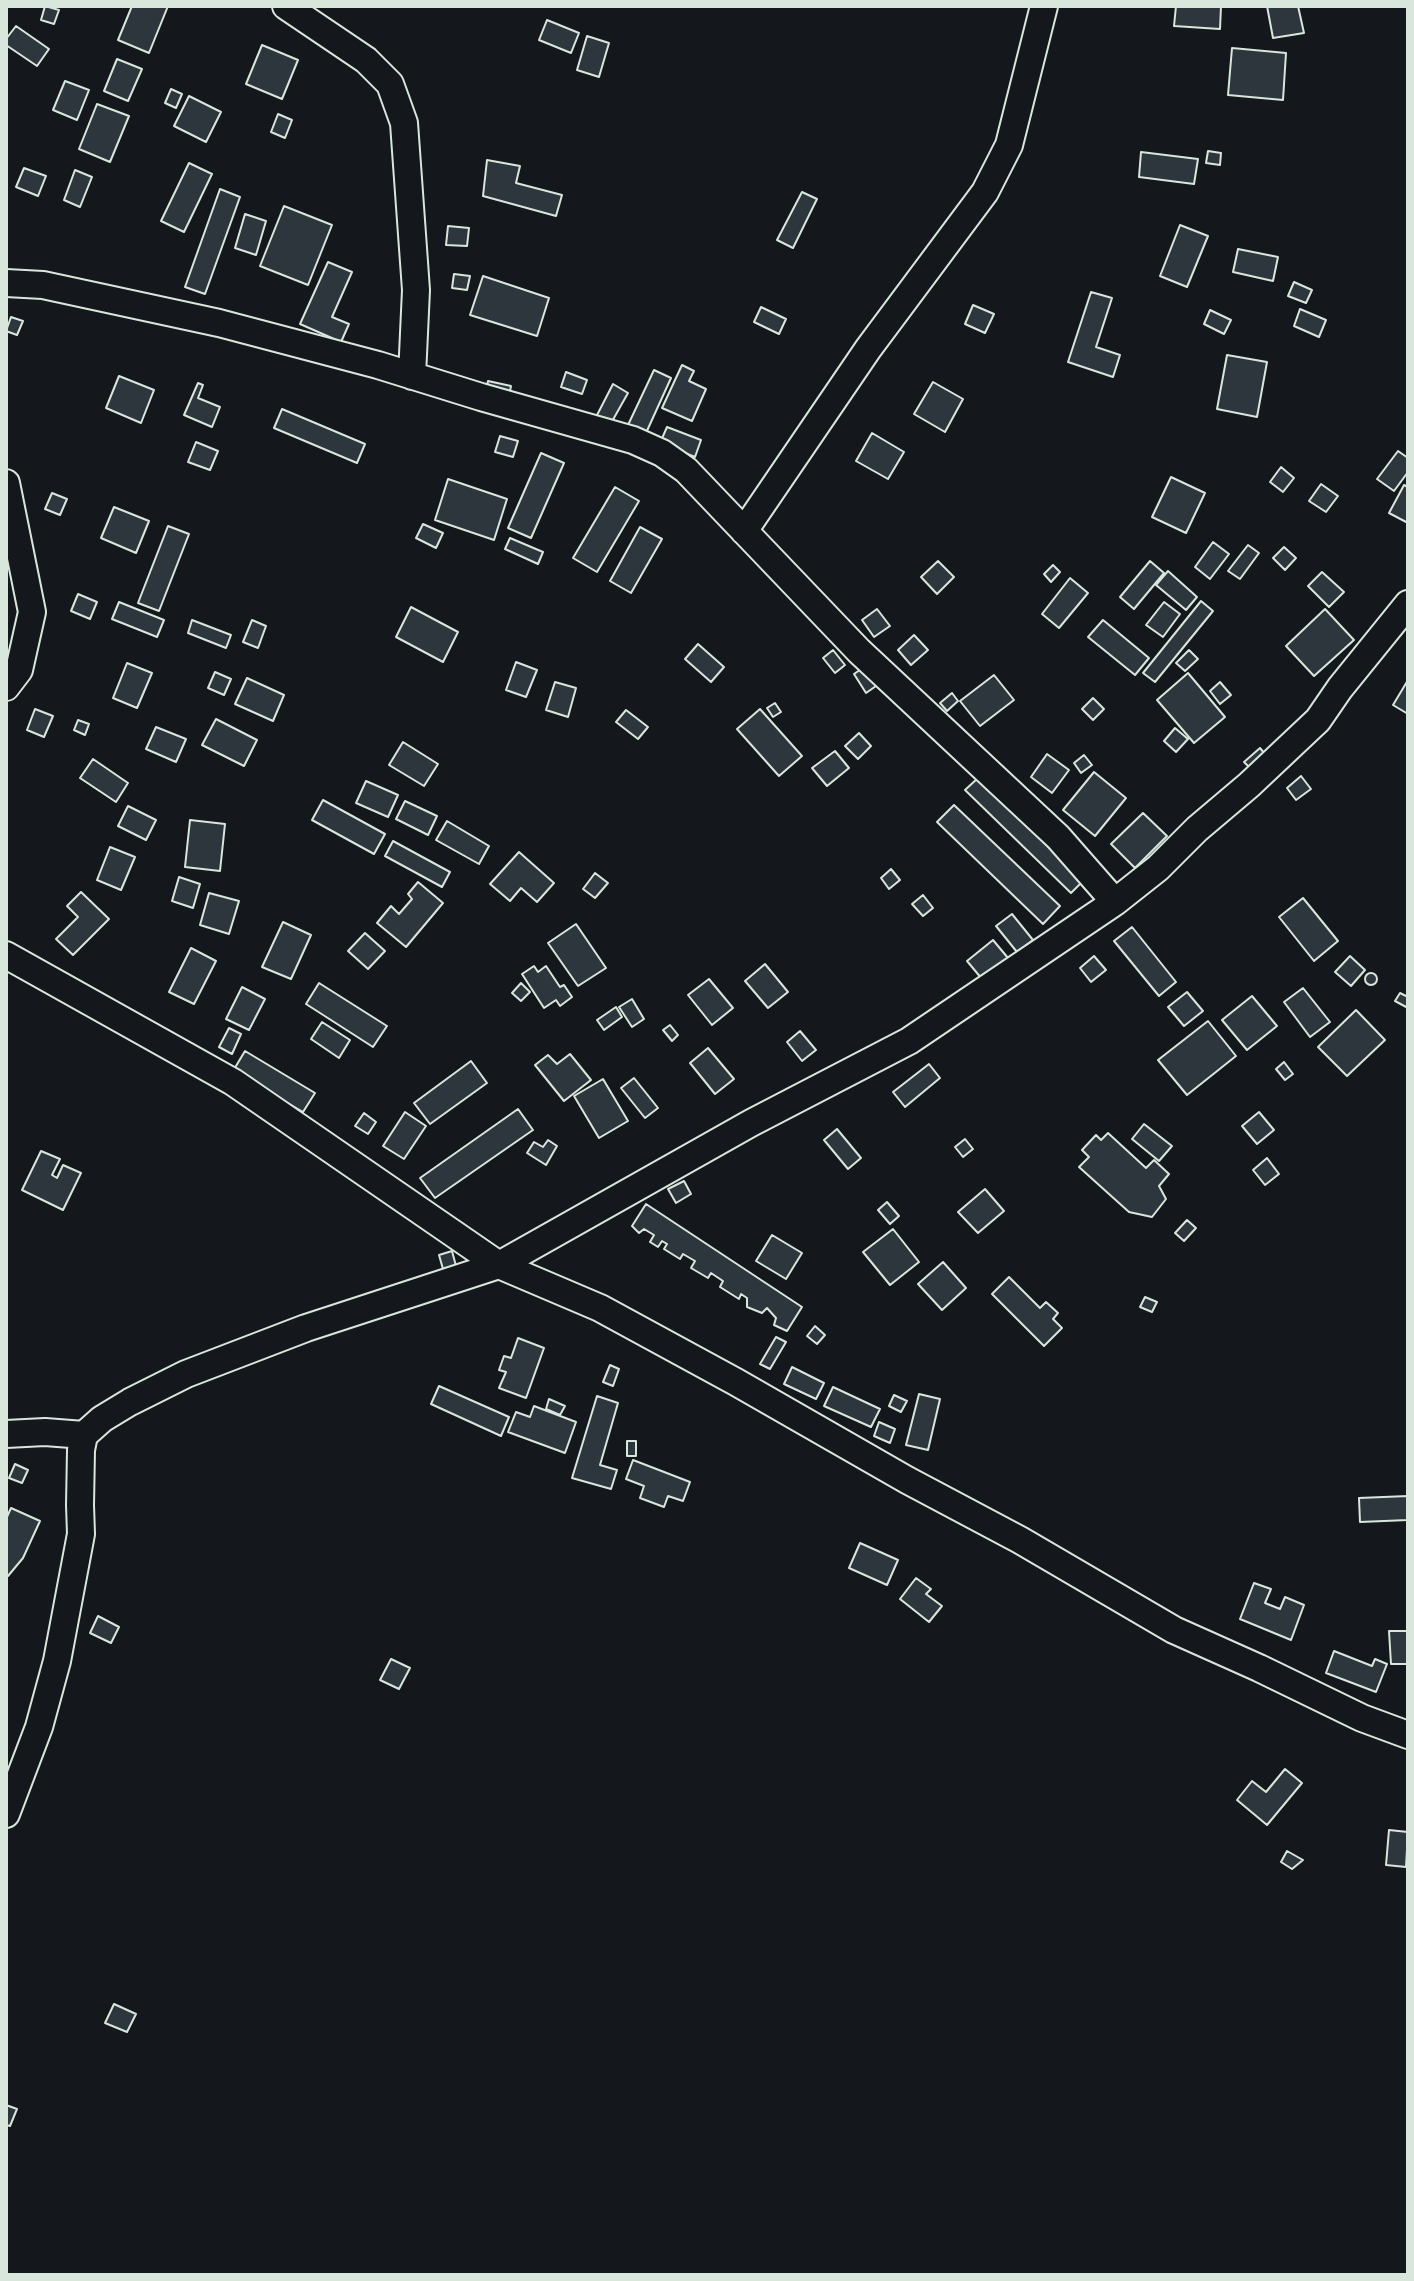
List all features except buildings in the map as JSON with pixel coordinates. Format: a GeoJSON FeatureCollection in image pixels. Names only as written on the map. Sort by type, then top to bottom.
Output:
{"type":"FeatureCollection","features":[{"type":"Feature","properties":{"kind":"street"},"geometry":{"type":"LineString","coordinates":[[286,6],[366,60],[390,84],[404,123],[416,290],[412,376]]}},
{"type":"Feature","properties":{"kind":"street"},"geometry":{"type":"LineString","coordinates":[[744,531],[868,349],[985,192],[1009,145],[1044,6]]}},
{"type":"Feature","properties":{"kind":"street"},"geometry":{"type":"LineString","coordinates":[[6,283],[43,285],[219,323],[633,440],[662,453],[686,470],[859,651],[1058,837],[1115,902]]}},
{"type":"Feature","properties":{"kind":"street"},"geometry":{"type":"LineString","coordinates":[[6,483],[32,612],[19,670],[6,687]]}},
{"type":"Feature","properties":{"kind":"street"},"geometry":{"type":"LineString","coordinates":[[6,1814],[39,1727],[57,1661],[81,1534],[84,1435],[102,1419],[186,1374],[306,1328],[499,1265],[751,1123],[909,1041],[1115,902],[1158,868],[1318,720],[1408,604]]}},
{"type":"Feature","properties":{"kind":"street"},"geometry":{"type":"LineString","coordinates":[[6,955],[233,1082],[499,1265],[600,1308],[1020,1540],[1174,1630],[1362,1718],[1408,1735]]}},
{"type":"Feature","properties":{"kind":"street"},"geometry":{"type":"LineString","coordinates":[[6,1434],[45,1432],[84,1435]]}}]}
